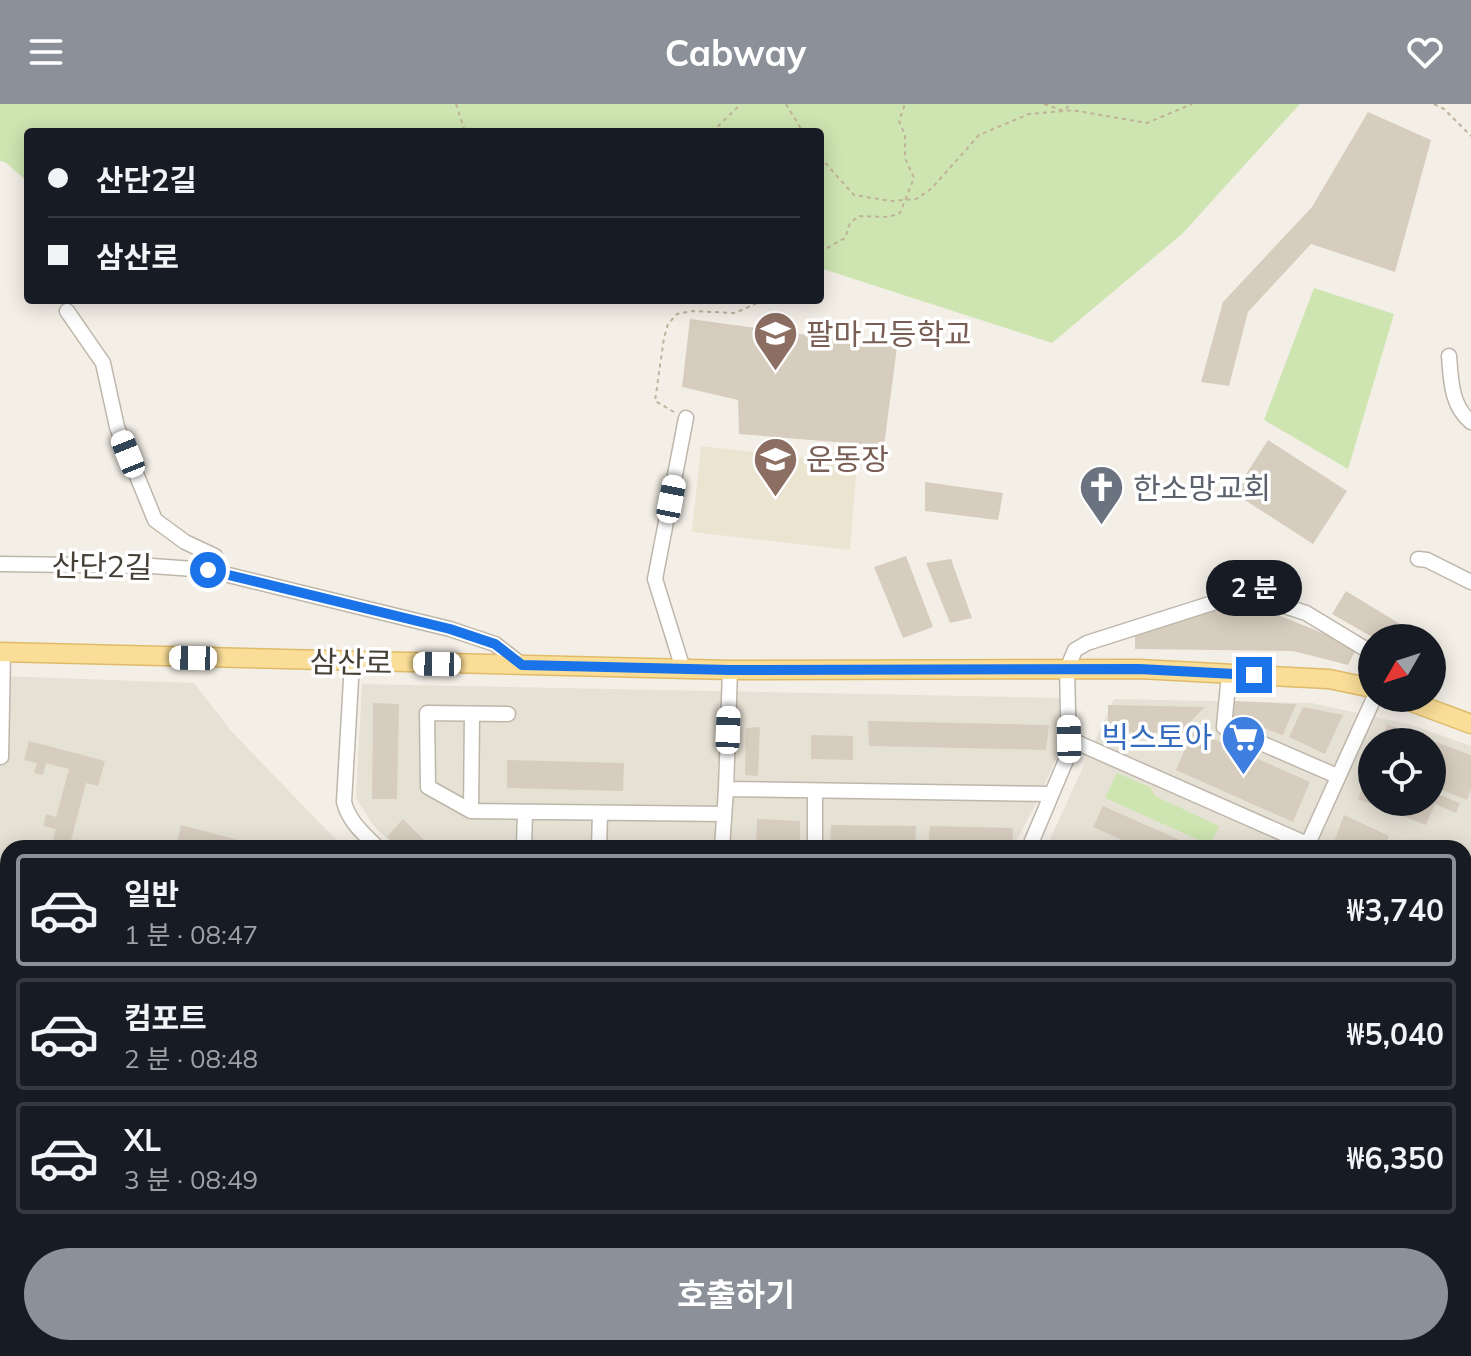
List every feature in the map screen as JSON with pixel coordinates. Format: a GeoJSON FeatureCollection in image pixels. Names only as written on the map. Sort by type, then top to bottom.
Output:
{"type":"FeatureCollection","features":[{"type":"Feature","properties":{"kind":"main road","name":"삼산로"},"geometry":{"type":"LineString","coordinates":[[2,652],[730,670],[1139,669],[1329,679],[1358,685]]}},
{"type":"Feature","properties":{"kind":"main road"},"geometry":{"type":"LineString","coordinates":[[1439,712],[1471,724]]}},
{"type":"Feature","properties":{"kind":"street"},"geometry":{"type":"LineString","coordinates":[[67,311],[103,363],[117,427],[155,520],[185,542],[215,556],[222,573]]}},
{"type":"Feature","properties":{"kind":"street"},"geometry":{"type":"LineString","coordinates":[[1449,356],[1459,411],[1471,422]]}},
{"type":"Feature","properties":{"kind":"street"},"geometry":{"type":"LineString","coordinates":[[683,669],[655,579],[686,418]]}},
{"type":"Feature","properties":{"kind":"street"},"geometry":{"type":"LineString","coordinates":[[1418,559],[1427,560],[1471,582]]}},
{"type":"Feature","properties":{"kind":"street","name":"산단2길"},"geometry":{"type":"LineString","coordinates":[[0,564],[176,567],[222,573],[450,629],[495,644],[522,665]]}},
{"type":"Feature","properties":{"kind":"street"},"geometry":{"type":"LineString","coordinates":[[1032,840],[1069,753],[1067,669],[1075,650],[1087,643],[1244,593],[1306,613],[1358,645]]}},
{"type":"Feature","properties":{"kind":"street"},"geometry":{"type":"LineString","coordinates":[[1,757],[2,652]]}},
{"type":"Feature","properties":{"kind":"street"},"geometry":{"type":"LineString","coordinates":[[352,662],[344,802],[355,825],[370,840]]}},
{"type":"Feature","properties":{"kind":"street"},"geometry":{"type":"LineString","coordinates":[[722,840],[730,670]]}},
{"type":"Feature","properties":{"kind":"street"},"geometry":{"type":"LineString","coordinates":[[1229,674],[1224,727],[1337,776]]}},
{"type":"Feature","properties":{"kind":"street"},"geometry":{"type":"LineString","coordinates":[[1309,840],[1367,712]]}},
{"type":"Feature","properties":{"kind":"street"},"geometry":{"type":"LineString","coordinates":[[508,714],[427,713],[428,787],[471,811],[724,814]]}},
{"type":"Feature","properties":{"kind":"street"},"geometry":{"type":"LineString","coordinates":[[471,811],[472,714]]}},
{"type":"Feature","properties":{"kind":"street"},"geometry":{"type":"LineString","coordinates":[[1069,739],[1293,840]]}},
{"type":"Feature","properties":{"kind":"street"},"geometry":{"type":"LineString","coordinates":[[726,789],[1051,794]]}},
{"type":"Feature","properties":{"kind":"street"},"geometry":{"type":"LineString","coordinates":[[815,791],[815,840]]}},
{"type":"Feature","properties":{"kind":"street"},"geometry":{"type":"LineString","coordinates":[[524,840],[525,812]]}},
{"type":"Feature","properties":{"kind":"street"},"geometry":{"type":"LineString","coordinates":[[599,840],[600,813]]}},
{"type":"Feature","properties":{"kind":"path"},"geometry":{"type":"LineString","coordinates":[[456,104],[464,128]]}},
{"type":"Feature","properties":{"kind":"path"},"geometry":{"type":"LineString","coordinates":[[716,128],[741,104]]}},
{"type":"Feature","properties":{"kind":"path"},"geometry":{"type":"LineString","coordinates":[[786,104],[801,128]]}},
{"type":"Feature","properties":{"kind":"path"},"geometry":{"type":"LineString","coordinates":[[824,250],[845,238],[850,223],[859,216],[889,217],[900,213],[914,178],[905,158],[905,135],[899,121],[905,104]]}},
{"type":"Feature","properties":{"kind":"path"},"geometry":{"type":"LineString","coordinates":[[1044,104],[1064,111]]}},
{"type":"Feature","properties":{"kind":"path"},"geometry":{"type":"LineString","coordinates":[[1064,111],[1070,104]]}},
{"type":"Feature","properties":{"kind":"path"},"geometry":{"type":"LineString","coordinates":[[824,161],[854,195],[891,201],[916,199],[932,188],[979,135],[1029,114],[1072,110],[1147,123],[1192,104]]}},
{"type":"Feature","properties":{"kind":"path"},"geometry":{"type":"LineString","coordinates":[[1434,104],[1444,109],[1471,136]]}},
{"type":"Feature","properties":{"kind":"path"},"geometry":{"type":"LineString","coordinates":[[686,418],[655,401],[668,324],[677,314],[692,311],[735,313],[755,304]]}},
{"type":"Feature","properties":{"kind":"shaded area","name":"운동장"},"geometry":{"type":"Polygon","coordinates":[[[701,446],[857,464],[850,550],[692,532],[701,446]]]}},
{"type":"Feature","properties":{"kind":"shaded area"},"geometry":{"type":"Polygon","coordinates":[[[0,676],[194,683],[232,732],[336,840],[0,840],[0,676]]]}},
{"type":"Feature","properties":{"kind":"shaded area"},"geometry":{"type":"Polygon","coordinates":[[[362,684],[1062,698],[1059,752],[1016,840],[388,840],[373,825],[356,798],[362,684]]]}},
{"type":"Feature","properties":{"kind":"shaded area"},"geometry":{"type":"Polygon","coordinates":[[[1114,699],[1312,703],[1420,728],[1358,728],[1358,816],[1446,816],[1446,737],[1471,746],[1471,840],[1050,840],[1114,699]]]}},
{"type":"Feature","properties":{"kind":"green space"},"geometry":{"type":"Polygon","coordinates":[[[0,104],[1300,104],[1182,234],[1052,343],[824,269],[824,128],[24,128],[24,179],[0,161],[0,104]]]}},
{"type":"Feature","properties":{"kind":"green space"},"geometry":{"type":"Polygon","coordinates":[[[1314,288],[1394,314],[1348,469],[1264,420],[1314,288]]]}},
{"type":"Feature","properties":{"kind":"green space"},"geometry":{"type":"Polygon","coordinates":[[[1117,773],[1150,787],[1155,796],[1219,826],[1212,840],[1199,840],[1105,798],[1117,773]]]}},
{"type":"Feature","properties":{"kind":"building"},"geometry":{"type":"Polygon","coordinates":[[[1368,112],[1431,140],[1395,272],[1311,244],[1248,312],[1229,386],[1201,382],[1223,302],[1312,207],[1368,112]]]}},
{"type":"Feature","properties":{"kind":"building"},"geometry":{"type":"Polygon","coordinates":[[[690,319],[897,347],[884,446],[739,434],[738,400],[682,387],[690,319]]]}},
{"type":"Feature","properties":{"kind":"building"},"geometry":{"type":"Polygon","coordinates":[[[1268,440],[1347,491],[1313,544],[1234,493],[1268,440]]]}},
{"type":"Feature","properties":{"kind":"building"},"geometry":{"type":"Polygon","coordinates":[[[925,482],[1003,493],[998,520],[925,511],[925,482]]]}},
{"type":"Feature","properties":{"kind":"building"},"geometry":{"type":"Polygon","coordinates":[[[906,556],[933,627],[903,638],[874,567],[906,556]]]}},
{"type":"Feature","properties":{"kind":"building"},"geometry":{"type":"Polygon","coordinates":[[[951,559],[972,618],[950,623],[926,563],[951,559]]]}},
{"type":"Feature","properties":{"kind":"building"},"geometry":{"type":"Polygon","coordinates":[[[1346,591],[1400,624],[1358,624],[1358,629],[1332,614],[1346,591]]]}},
{"type":"Feature","properties":{"kind":"building"},"geometry":{"type":"Polygon","coordinates":[[[1246,602],[1357,647],[1348,665],[1293,651],[1135,649],[1135,634],[1246,602]]]}},
{"type":"Feature","properties":{"kind":"building"},"geometry":{"type":"Polygon","coordinates":[[[1234,701],[1296,704],[1283,735],[1232,717],[1234,701]]]}},
{"type":"Feature","properties":{"kind":"building"},"geometry":{"type":"Polygon","coordinates":[[[373,703],[399,704],[397,799],[372,799],[373,703]]]}},
{"type":"Feature","properties":{"kind":"building"},"geometry":{"type":"Polygon","coordinates":[[[1108,705],[1205,707],[1179,733],[1108,732],[1108,705]]]}},
{"type":"Feature","properties":{"kind":"building"},"geometry":{"type":"Polygon","coordinates":[[[1303,707],[1343,715],[1325,754],[1289,737],[1303,707]]]}},
{"type":"Feature","properties":{"kind":"building"},"geometry":{"type":"Polygon","coordinates":[[[868,721],[1049,725],[1046,750],[869,746],[868,721]]]}},
{"type":"Feature","properties":{"kind":"building"},"geometry":{"type":"Polygon","coordinates":[[[760,727],[758,776],[745,775],[746,728],[760,727]]]}},
{"type":"Feature","properties":{"kind":"building","name":"빅스토아"},"geometry":{"type":"Polygon","coordinates":[[[1193,730],[1310,782],[1293,822],[1176,770],[1193,730]]]}},
{"type":"Feature","properties":{"kind":"building"},"geometry":{"type":"Polygon","coordinates":[[[811,735],[853,736],[853,760],[811,759],[811,735]]]}},
{"type":"Feature","properties":{"kind":"building"},"geometry":{"type":"Polygon","coordinates":[[[29,741],[105,761],[98,786],[86,783],[71,840],[53,840],[56,829],[43,826],[46,814],[56,817],[69,769],[46,763],[43,775],[34,773],[37,763],[24,760],[29,741]]]}},
{"type":"Feature","properties":{"kind":"building"},"geometry":{"type":"Polygon","coordinates":[[[1446,746],[1471,755],[1471,789],[1467,800],[1446,792],[1446,746]]]}},
{"type":"Feature","properties":{"kind":"building"},"geometry":{"type":"Polygon","coordinates":[[[507,760],[624,763],[623,791],[507,788],[507,760]]]}},
{"type":"Feature","properties":{"kind":"building"},"geometry":{"type":"Polygon","coordinates":[[[1446,798],[1460,803],[1456,813],[1446,809],[1446,798]]]}},
{"type":"Feature","properties":{"kind":"building"},"geometry":{"type":"Polygon","coordinates":[[[1103,806],[1180,840],[1122,840],[1093,827],[1103,806]]]}},
{"type":"Feature","properties":{"kind":"building"},"geometry":{"type":"Polygon","coordinates":[[[1344,815],[1389,836],[1388,840],[1335,840],[1344,815]]]}},
{"type":"Feature","properties":{"kind":"building"},"geometry":{"type":"Polygon","coordinates":[[[1402,816],[1430,816],[1426,825],[1402,816]]]}},
{"type":"Feature","properties":{"kind":"building"},"geometry":{"type":"Polygon","coordinates":[[[403,819],[424,840],[390,840],[387,837],[403,819]]]}},
{"type":"Feature","properties":{"kind":"building"},"geometry":{"type":"Polygon","coordinates":[[[757,819],[800,821],[800,840],[756,840],[757,819]]]}},
{"type":"Feature","properties":{"kind":"building"},"geometry":{"type":"Polygon","coordinates":[[[181,825],[238,840],[178,840],[181,825]]]}},
{"type":"Feature","properties":{"kind":"building"},"geometry":{"type":"Polygon","coordinates":[[[831,825],[916,826],[915,840],[830,840],[831,825]]]}},
{"type":"Feature","properties":{"kind":"building"},"geometry":{"type":"Polygon","coordinates":[[[930,826],[1013,828],[1012,840],[929,840],[930,826]]]}},
{"type":"Feature","properties":{"kind":"place","name":"팔마고등학교"},"geometry":{"type":"Point","coordinates":[775,373]}},
{"type":"Feature","properties":{"kind":"place","name":"운동장"},"geometry":{"type":"Point","coordinates":[775,498]}},
{"type":"Feature","properties":{"kind":"place","name":"한소망교회"},"geometry":{"type":"Point","coordinates":[1102,527]}},
{"type":"Feature","properties":{"kind":"place","name":"빅스토아"},"geometry":{"type":"Point","coordinates":[1243,776]}},
{"type":"Feature","properties":{"kind":"route"},"geometry":{"type":"LineString","coordinates":[[208,570],[450,629],[495,644],[522,665],[730,670],[1139,669],[1254,675]]}}]}
